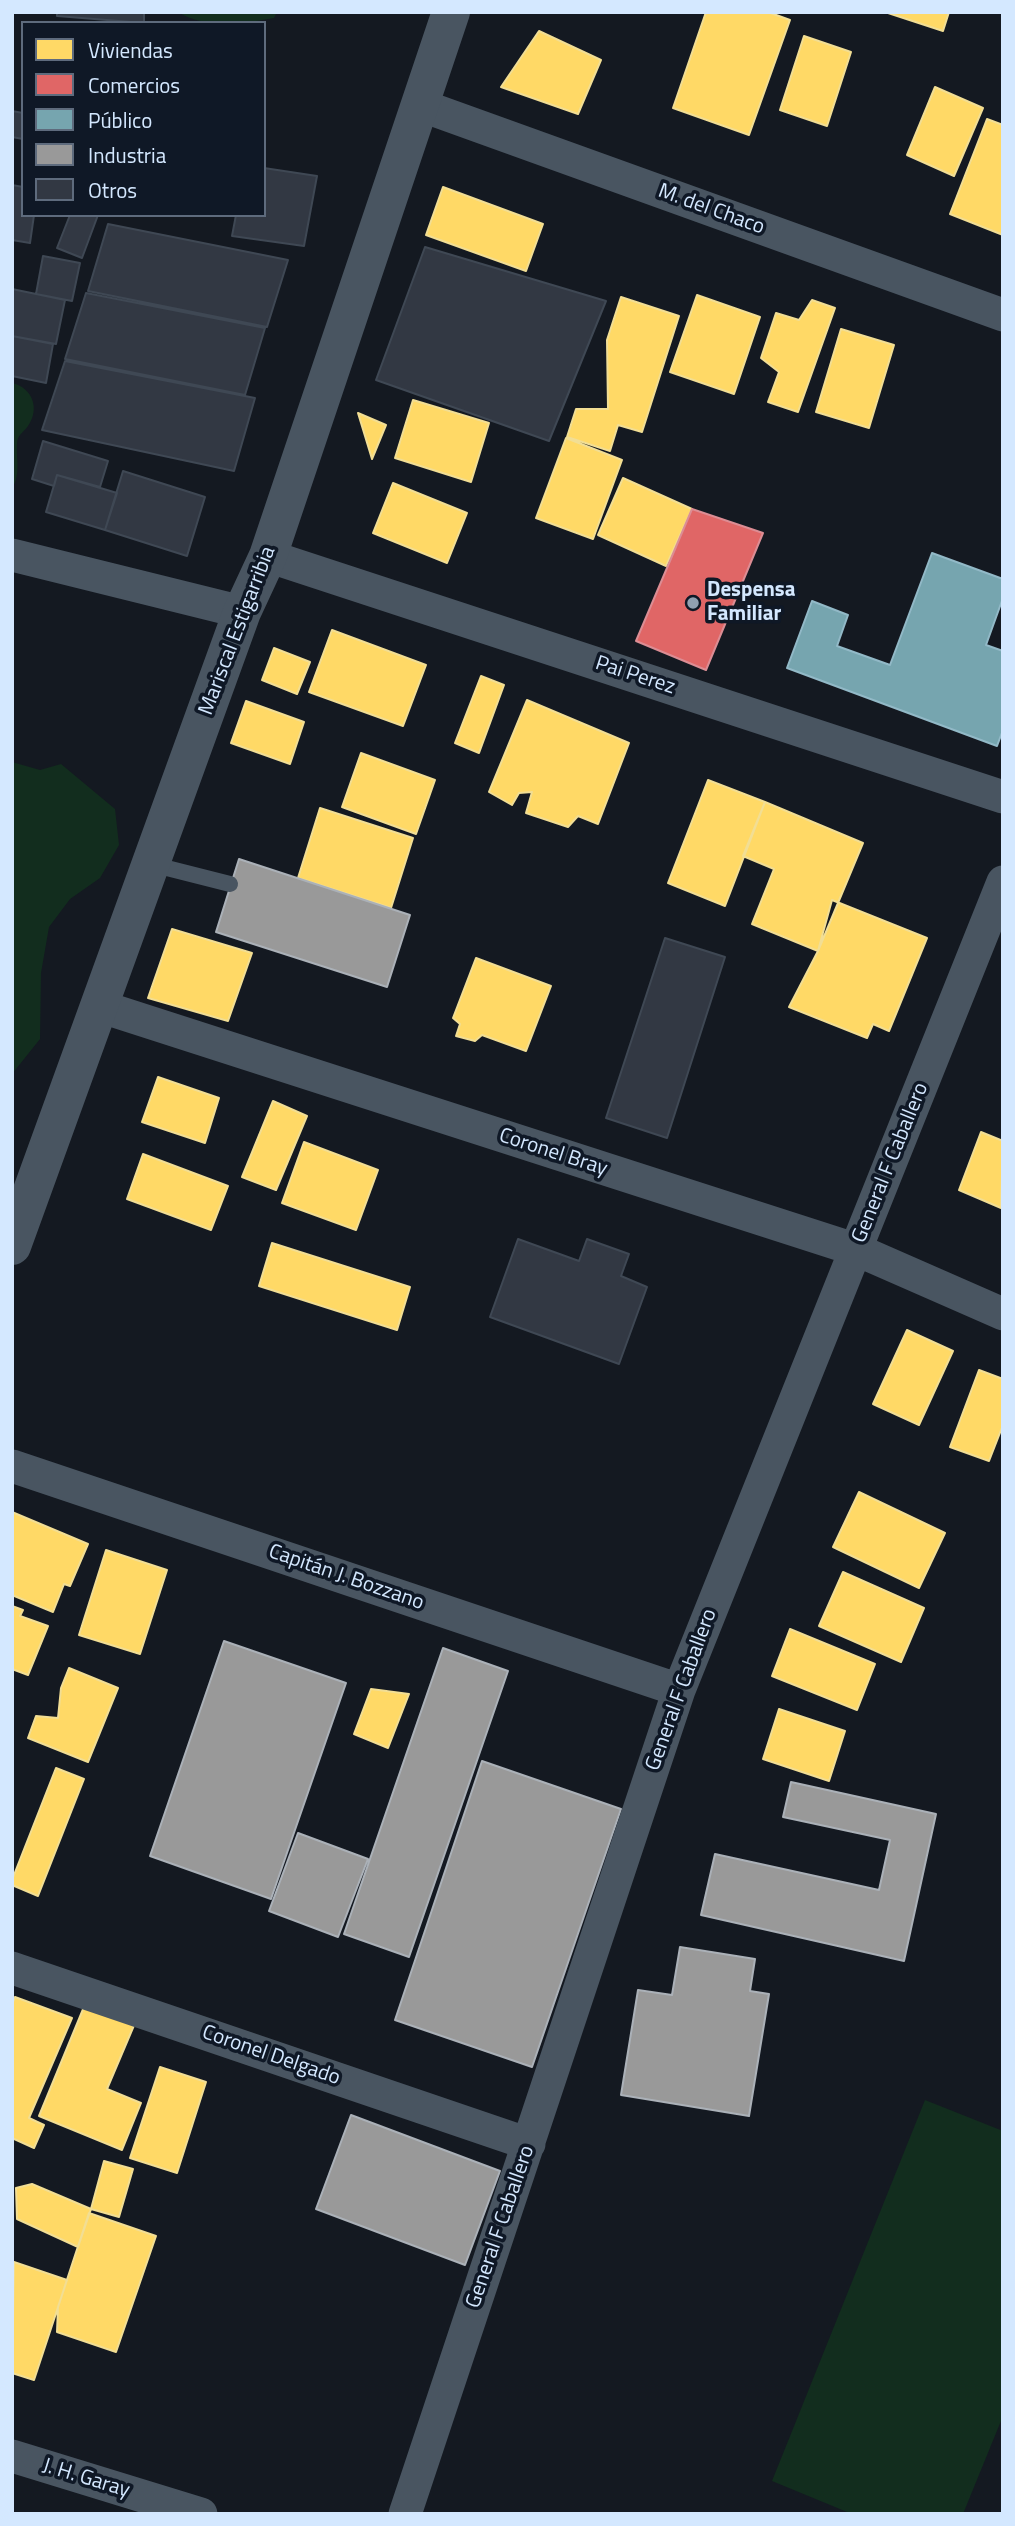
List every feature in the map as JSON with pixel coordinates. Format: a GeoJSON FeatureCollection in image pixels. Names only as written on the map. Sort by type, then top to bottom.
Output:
{"type":"FeatureCollection","features":[{"type":"Feature","properties":{"kind":"street","name":"Mariscal Estigarribia"},"geometry":{"type":"LineString","coordinates":[[12,1246],[242,612],[268,556],[451,12]]}},
{"type":"Feature","properties":{"kind":"street","name":"M. del Chaco"},"geometry":{"type":"LineString","coordinates":[[420,105],[1003,315]]}},
{"type":"Feature","properties":{"kind":"street"},"geometry":{"type":"LineString","coordinates":[[12,555],[242,612]]}},
{"type":"Feature","properties":{"kind":"street","name":"Pai Perez"},"geometry":{"type":"LineString","coordinates":[[268,556],[1003,797]]}},
{"type":"Feature","properties":{"kind":"street","name":"General F Caballero"},"geometry":{"type":"LineString","coordinates":[[405,2514],[679,1690],[1003,882]]}},
{"type":"Feature","properties":{"kind":"street","name":"Coronel Bray"},"geometry":{"type":"LineString","coordinates":[[99,1006],[857,1250],[1003,1314]]}},
{"type":"Feature","properties":{"kind":"street","name":"Capitán J. Bozzano"},"geometry":{"type":"LineString","coordinates":[[12,1466],[679,1690]]}},
{"type":"Feature","properties":{"kind":"street","name":"Coronel Delgado"},"geometry":{"type":"LineString","coordinates":[[12,1969],[529,2144]]}},
{"type":"Feature","properties":{"kind":"street","name":"J. H. Garay"},"geometry":{"type":"LineString","coordinates":[[12,2456],[201,2514]]}},
{"type":"Feature","properties":{"kind":"lane"},"geometry":{"type":"LineString","coordinates":[[150,864],[230,884]]}},
{"type":"Feature","properties":{"kind":"green space"},"geometry":{"type":"Polygon","coordinates":[[[178,12],[277,12],[274,18],[256,21],[200,21],[178,12]]]}},
{"type":"Feature","properties":{"kind":"green space"},"geometry":{"type":"Polygon","coordinates":[[[12,383],[29,394],[34,413],[17,441],[17,472],[12,488],[12,383]]]}},
{"type":"Feature","properties":{"kind":"green space"},"geometry":{"type":"Polygon","coordinates":[[[12,762],[40,770],[61,764],[115,809],[119,845],[100,878],[70,899],[49,927],[41,973],[40,1039],[12,1074],[12,762]]]}},
{"type":"Feature","properties":{"kind":"green space"},"geometry":{"type":"Polygon","coordinates":[[[925,2100],[1003,2131],[1003,2416],[963,2514],[852,2514],[772,2481],[925,2100]]]}},
{"type":"Feature","properties":{"kind":"building: Viviendas"},"geometry":{"type":"Polygon","coordinates":[[[706,12],[768,12],[790,20],[749,135],[673,108],[706,12]]]}},
{"type":"Feature","properties":{"kind":"building: Viviendas"},"geometry":{"type":"Polygon","coordinates":[[[885,12],[949,12],[943,31],[885,12]]]}},
{"type":"Feature","properties":{"kind":"building: Viviendas"},"geometry":{"type":"Polygon","coordinates":[[[539,31],[601,60],[578,114],[501,87],[539,31]]]}},
{"type":"Feature","properties":{"kind":"building: Viviendas"},"geometry":{"type":"Polygon","coordinates":[[[804,36],[851,52],[827,126],[780,110],[804,36]]]}},
{"type":"Feature","properties":{"kind":"building: Viviendas"},"geometry":{"type":"Polygon","coordinates":[[[935,87],[983,108],[954,176],[907,155],[935,87]]]}},
{"type":"Feature","properties":{"kind":"building: Viviendas"},"geometry":{"type":"Polygon","coordinates":[[[987,119],[1003,125],[1003,235],[950,214],[987,119]]]}},
{"type":"Feature","properties":{"kind":"building: Viviendas"},"geometry":{"type":"Polygon","coordinates":[[[443,187],[543,224],[526,271],[426,235],[443,187]]]}},
{"type":"Feature","properties":{"kind":"building: Viviendas"},"geometry":{"type":"Polygon","coordinates":[[[697,295],[760,317],[734,394],[670,372],[697,295]]]}},
{"type":"Feature","properties":{"kind":"building: Viviendas"},"geometry":{"type":"Polygon","coordinates":[[[621,297],[679,316],[642,432],[618,425],[610,451],[567,437],[576,409],[608,409],[607,340],[621,297]]]}},
{"type":"Feature","properties":{"kind":"building: Viviendas"},"geometry":{"type":"Polygon","coordinates":[[[812,300],[835,308],[798,412],[768,402],[779,372],[761,358],[776,313],[799,320],[812,300]]]}},
{"type":"Feature","properties":{"kind":"building: Viviendas"},"geometry":{"type":"Polygon","coordinates":[[[841,329],[894,345],[869,428],[816,412],[841,329]]]}},
{"type":"Feature","properties":{"kind":"building: Viviendas"},"geometry":{"type":"Polygon","coordinates":[[[413,400],[489,423],[471,482],[395,458],[413,400]]]}},
{"type":"Feature","properties":{"kind":"building: Viviendas"},"geometry":{"type":"Polygon","coordinates":[[[358,413],[386,425],[372,459],[358,413]]]}},
{"type":"Feature","properties":{"kind":"building: Viviendas"},"geometry":{"type":"Polygon","coordinates":[[[566,438],[622,460],[593,539],[536,518],[566,438]]]}},
{"type":"Feature","properties":{"kind":"building: Viviendas"},"geometry":{"type":"Polygon","coordinates":[[[623,478],[692,509],[666,566],[598,535],[623,478]]]}},
{"type":"Feature","properties":{"kind":"building: Viviendas"},"geometry":{"type":"Polygon","coordinates":[[[393,483],[467,513],[447,563],[373,533],[393,483]]]}},
{"type":"Feature","properties":{"kind":"building: Viviendas"},"geometry":{"type":"Polygon","coordinates":[[[332,630],[426,665],[403,726],[309,692],[332,630]]]}},
{"type":"Feature","properties":{"kind":"building: Viviendas"},"geometry":{"type":"Polygon","coordinates":[[[274,648],[310,662],[297,694],[262,680],[274,648]]]}},
{"type":"Feature","properties":{"kind":"building: Viviendas"},"geometry":{"type":"Polygon","coordinates":[[[481,676],[504,685],[479,753],[455,743],[481,676]]]}},
{"type":"Feature","properties":{"kind":"building: Viviendas"},"geometry":{"type":"Polygon","coordinates":[[[527,700],[629,743],[598,824],[578,816],[568,827],[526,813],[532,792],[519,793],[512,805],[489,792],[527,700]]]}},
{"type":"Feature","properties":{"kind":"building: Viviendas"},"geometry":{"type":"Polygon","coordinates":[[[246,701],[304,722],[290,764],[231,743],[246,701]]]}},
{"type":"Feature","properties":{"kind":"building: Viviendas"},"geometry":{"type":"Polygon","coordinates":[[[361,753],[435,780],[416,834],[342,807],[361,753]]]}},
{"type":"Feature","properties":{"kind":"building: Viviendas"},"geometry":{"type":"Polygon","coordinates":[[[708,780],[765,802],[725,906],[668,883],[708,780]]]}},
{"type":"Feature","properties":{"kind":"building: Viviendas"},"geometry":{"type":"Polygon","coordinates":[[[765,802],[863,843],[818,951],[752,924],[774,869],[743,856],[765,802]]]}},
{"type":"Feature","properties":{"kind":"building: Viviendas"},"geometry":{"type":"Polygon","coordinates":[[[320,808],[413,838],[391,908],[298,878],[320,808]]]}},
{"type":"Feature","properties":{"kind":"building: Viviendas"},"geometry":{"type":"Polygon","coordinates":[[[832,900],[927,938],[889,1031],[873,1024],[867,1038],[789,1007],[818,951],[832,900]]]}},
{"type":"Feature","properties":{"kind":"building: Viviendas"},"geometry":{"type":"Polygon","coordinates":[[[172,929],[252,953],[228,1021],[148,998],[172,929]]]}},
{"type":"Feature","properties":{"kind":"building: Viviendas"},"geometry":{"type":"Polygon","coordinates":[[[476,958],[551,986],[526,1051],[482,1035],[475,1041],[456,1036],[460,1024],[453,1018],[476,958]]]}},
{"type":"Feature","properties":{"kind":"building: Viviendas"},"geometry":{"type":"Polygon","coordinates":[[[158,1077],[219,1098],[205,1143],[142,1122],[158,1077]]]}},
{"type":"Feature","properties":{"kind":"building: Viviendas"},"geometry":{"type":"Polygon","coordinates":[[[273,1101],[307,1116],[276,1190],[242,1177],[273,1101]]]}},
{"type":"Feature","properties":{"kind":"building: Viviendas"},"geometry":{"type":"Polygon","coordinates":[[[981,1132],[1003,1141],[1001,1208],[959,1190],[981,1132]]]}},
{"type":"Feature","properties":{"kind":"building: Viviendas"},"geometry":{"type":"Polygon","coordinates":[[[304,1142],[378,1170],[356,1230],[282,1203],[304,1142]]]}},
{"type":"Feature","properties":{"kind":"building: Viviendas"},"geometry":{"type":"Polygon","coordinates":[[[143,1154],[228,1186],[211,1230],[127,1199],[143,1154]]]}},
{"type":"Feature","properties":{"kind":"building: Viviendas"},"geometry":{"type":"Polygon","coordinates":[[[272,1243],[410,1287],[397,1330],[259,1286],[272,1243]]]}},
{"type":"Feature","properties":{"kind":"building: Viviendas"},"geometry":{"type":"Polygon","coordinates":[[[907,1330],[953,1351],[919,1425],[873,1404],[907,1330]]]}},
{"type":"Feature","properties":{"kind":"building: Viviendas"},"geometry":{"type":"Polygon","coordinates":[[[979,1370],[1003,1379],[1003,1425],[989,1461],[950,1447],[979,1370]]]}},
{"type":"Feature","properties":{"kind":"building: Viviendas"},"geometry":{"type":"Polygon","coordinates":[[[859,1492],[945,1533],[919,1588],[833,1547],[859,1492]]]}},
{"type":"Feature","properties":{"kind":"building: Viviendas"},"geometry":{"type":"Polygon","coordinates":[[[12,1512],[88,1544],[70,1586],[64,1584],[53,1612],[12,1595],[12,1512]]]}},
{"type":"Feature","properties":{"kind":"building: Viviendas"},"geometry":{"type":"Polygon","coordinates":[[[106,1550],[167,1570],[140,1654],[79,1635],[106,1550]]]}},
{"type":"Feature","properties":{"kind":"building: Viviendas"},"geometry":{"type":"Polygon","coordinates":[[[843,1572],[924,1608],[901,1662],[819,1626],[843,1572]]]}},
{"type":"Feature","properties":{"kind":"building: Viviendas"},"geometry":{"type":"Polygon","coordinates":[[[12,1606],[23,1610],[20,1616],[48,1626],[28,1675],[12,1669],[12,1606]]]}},
{"type":"Feature","properties":{"kind":"building: Viviendas"},"geometry":{"type":"Polygon","coordinates":[[[790,1629],[875,1664],[857,1710],[772,1676],[790,1629]]]}},
{"type":"Feature","properties":{"kind":"building: Viviendas"},"geometry":{"type":"Polygon","coordinates":[[[69,1668],[118,1688],[88,1762],[28,1738],[36,1716],[58,1718],[61,1688],[69,1668]]]}},
{"type":"Feature","properties":{"kind":"building: Viviendas"},"geometry":{"type":"Polygon","coordinates":[[[371,1689],[409,1694],[388,1748],[354,1734],[371,1689]]]}},
{"type":"Feature","properties":{"kind":"building: Viviendas"},"geometry":{"type":"Polygon","coordinates":[[[779,1709],[845,1731],[829,1781],[763,1759],[779,1709]]]}},
{"type":"Feature","properties":{"kind":"building: Viviendas"},"geometry":{"type":"Polygon","coordinates":[[[56,1768],[84,1779],[38,1896],[12,1885],[12,1880],[56,1768]]]}},
{"type":"Feature","properties":{"kind":"building: Viviendas"},"geometry":{"type":"Polygon","coordinates":[[[15,1997],[72,2018],[29,2118],[44,2125],[34,2148],[12,2138],[12,2004],[15,1997]]]}},
{"type":"Feature","properties":{"kind":"building: Viviendas"},"geometry":{"type":"Polygon","coordinates":[[[86,2002],[135,2023],[107,2089],[141,2103],[122,2150],[39,2116],[86,2002]]]}},
{"type":"Feature","properties":{"kind":"building: Viviendas"},"geometry":{"type":"Polygon","coordinates":[[[160,2067],[206,2082],[177,2173],[130,2158],[160,2067]]]}},
{"type":"Feature","properties":{"kind":"building: Viviendas"},"geometry":{"type":"Polygon","coordinates":[[[104,2161],[133,2169],[119,2217],[91,2209],[104,2161]]]}},
{"type":"Feature","properties":{"kind":"building: Viviendas"},"geometry":{"type":"Polygon","coordinates":[[[32,2184],[91,2209],[78,2247],[17,2219],[16,2188],[32,2184]]]}},
{"type":"Feature","properties":{"kind":"building: Viviendas"},"geometry":{"type":"Polygon","coordinates":[[[89,2213],[156,2236],[116,2352],[57,2332],[58,2307],[89,2213]]]}},
{"type":"Feature","properties":{"kind":"building: Viviendas"},"geometry":{"type":"Polygon","coordinates":[[[14,2262],[67,2280],[34,2380],[12,2373],[14,2262]]]}},
{"type":"Feature","properties":{"kind":"building: Comercios","name":"Despensa Familiar"},"geometry":{"type":"Polygon","coordinates":[[[692,509],[763,533],[706,670],[636,641],[692,509]]]}},
{"type":"Feature","properties":{"kind":"building: Público"},"geometry":{"type":"Polygon","coordinates":[[[932,553],[1003,579],[1003,598],[986,645],[1003,651],[1003,730],[997,746],[787,668],[812,601],[848,615],[837,646],[890,665],[932,553]]]}},
{"type":"Feature","properties":{"kind":"building: Industria"},"geometry":{"type":"Polygon","coordinates":[[[239,859],[410,915],[387,987],[216,932],[239,859]]]}},
{"type":"Feature","properties":{"kind":"building: Industria"},"geometry":{"type":"Polygon","coordinates":[[[224,1641],[346,1683],[271,1899],[150,1856],[224,1641]]]}},
{"type":"Feature","properties":{"kind":"building: Industria"},"geometry":{"type":"Polygon","coordinates":[[[443,1648],[508,1671],[409,1957],[344,1934],[443,1648]]]}},
{"type":"Feature","properties":{"kind":"building: Industria"},"geometry":{"type":"Polygon","coordinates":[[[482,1761],[621,1809],[532,2067],[395,2020],[482,1761]]]}},
{"type":"Feature","properties":{"kind":"building: Industria"},"geometry":{"type":"Polygon","coordinates":[[[791,1782],[936,1814],[904,1961],[701,1915],[715,1854],[879,1890],[890,1840],[783,1817],[791,1782]]]}},
{"type":"Feature","properties":{"kind":"building: Industria"},"geometry":{"type":"Polygon","coordinates":[[[298,1833],[368,1859],[338,1937],[269,1911],[298,1833]]]}},
{"type":"Feature","properties":{"kind":"building: Industria"},"geometry":{"type":"Polygon","coordinates":[[[680,1947],[755,1959],[750,1991],[769,1994],[749,2116],[621,2095],[638,1990],[672,1995],[680,1947]]]}},
{"type":"Feature","properties":{"kind":"building: Industria"},"geometry":{"type":"Polygon","coordinates":[[[351,2115],[500,2171],[465,2265],[316,2209],[351,2115]]]}},
{"type":"Feature","properties":{"kind":"building: Otros"},"geometry":{"type":"Polygon","coordinates":[[[57,12],[144,12],[144,21],[119,21],[57,16],[57,12]]]}},
{"type":"Feature","properties":{"kind":"building: Otros"},"geometry":{"type":"Polygon","coordinates":[[[12,111],[21,113],[21,139],[12,137],[12,111]]]}},
{"type":"Feature","properties":{"kind":"building: Otros"},"geometry":{"type":"Polygon","coordinates":[[[266,168],[317,176],[304,246],[232,236],[236,217],[266,217],[266,168]]]}},
{"type":"Feature","properties":{"kind":"building: Otros"},"geometry":{"type":"Polygon","coordinates":[[[12,185],[21,187],[21,217],[34,217],[30,243],[12,240],[12,185]]]}},
{"type":"Feature","properties":{"kind":"building: Otros"},"geometry":{"type":"Polygon","coordinates":[[[69,217],[97,217],[82,258],[57,248],[69,217]]]}},
{"type":"Feature","properties":{"kind":"building: Otros"},"geometry":{"type":"Polygon","coordinates":[[[108,224],[288,260],[267,327],[88,291],[108,224]]]}},
{"type":"Feature","properties":{"kind":"building: Otros"},"geometry":{"type":"Polygon","coordinates":[[[425,247],[606,301],[549,441],[376,380],[425,247]]]}},
{"type":"Feature","properties":{"kind":"building: Otros"},"geometry":{"type":"Polygon","coordinates":[[[43,256],[80,263],[72,301],[36,294],[43,256]]]}},
{"type":"Feature","properties":{"kind":"building: Otros"},"geometry":{"type":"Polygon","coordinates":[[[12,289],[65,300],[56,344],[12,336],[12,289]]]}},
{"type":"Feature","properties":{"kind":"building: Otros"},"geometry":{"type":"Polygon","coordinates":[[[86,293],[265,328],[245,395],[65,359],[86,293]]]}},
{"type":"Feature","properties":{"kind":"building: Otros"},"geometry":{"type":"Polygon","coordinates":[[[12,336],[53,344],[46,383],[12,376],[12,336]]]}},
{"type":"Feature","properties":{"kind":"building: Otros"},"geometry":{"type":"Polygon","coordinates":[[[65,361],[255,398],[234,471],[42,430],[65,361]]]}},
{"type":"Feature","properties":{"kind":"building: Otros"},"geometry":{"type":"Polygon","coordinates":[[[43,441],[108,461],[100,487],[57,475],[54,486],[32,479],[43,441]]]}},
{"type":"Feature","properties":{"kind":"building: Otros"},"geometry":{"type":"Polygon","coordinates":[[[123,471],[205,497],[187,556],[105,530],[123,471]]]}},
{"type":"Feature","properties":{"kind":"building: Otros"},"geometry":{"type":"Polygon","coordinates":[[[57,475],[117,493],[105,530],[46,512],[57,475]]]}},
{"type":"Feature","properties":{"kind":"building: Otros"},"geometry":{"type":"Polygon","coordinates":[[[665,938],[725,957],[667,1138],[606,1118],[665,938]]]}},
{"type":"Feature","properties":{"kind":"building: Otros"},"geometry":{"type":"Polygon","coordinates":[[[518,1239],[579,1261],[587,1239],[629,1254],[621,1276],[647,1287],[619,1364],[490,1317],[518,1239]]]}},
{"type":"Feature","properties":{"kind":"place","name":"Despensa Familiar"},"geometry":{"type":"Point","coordinates":[693,603]}}]}
